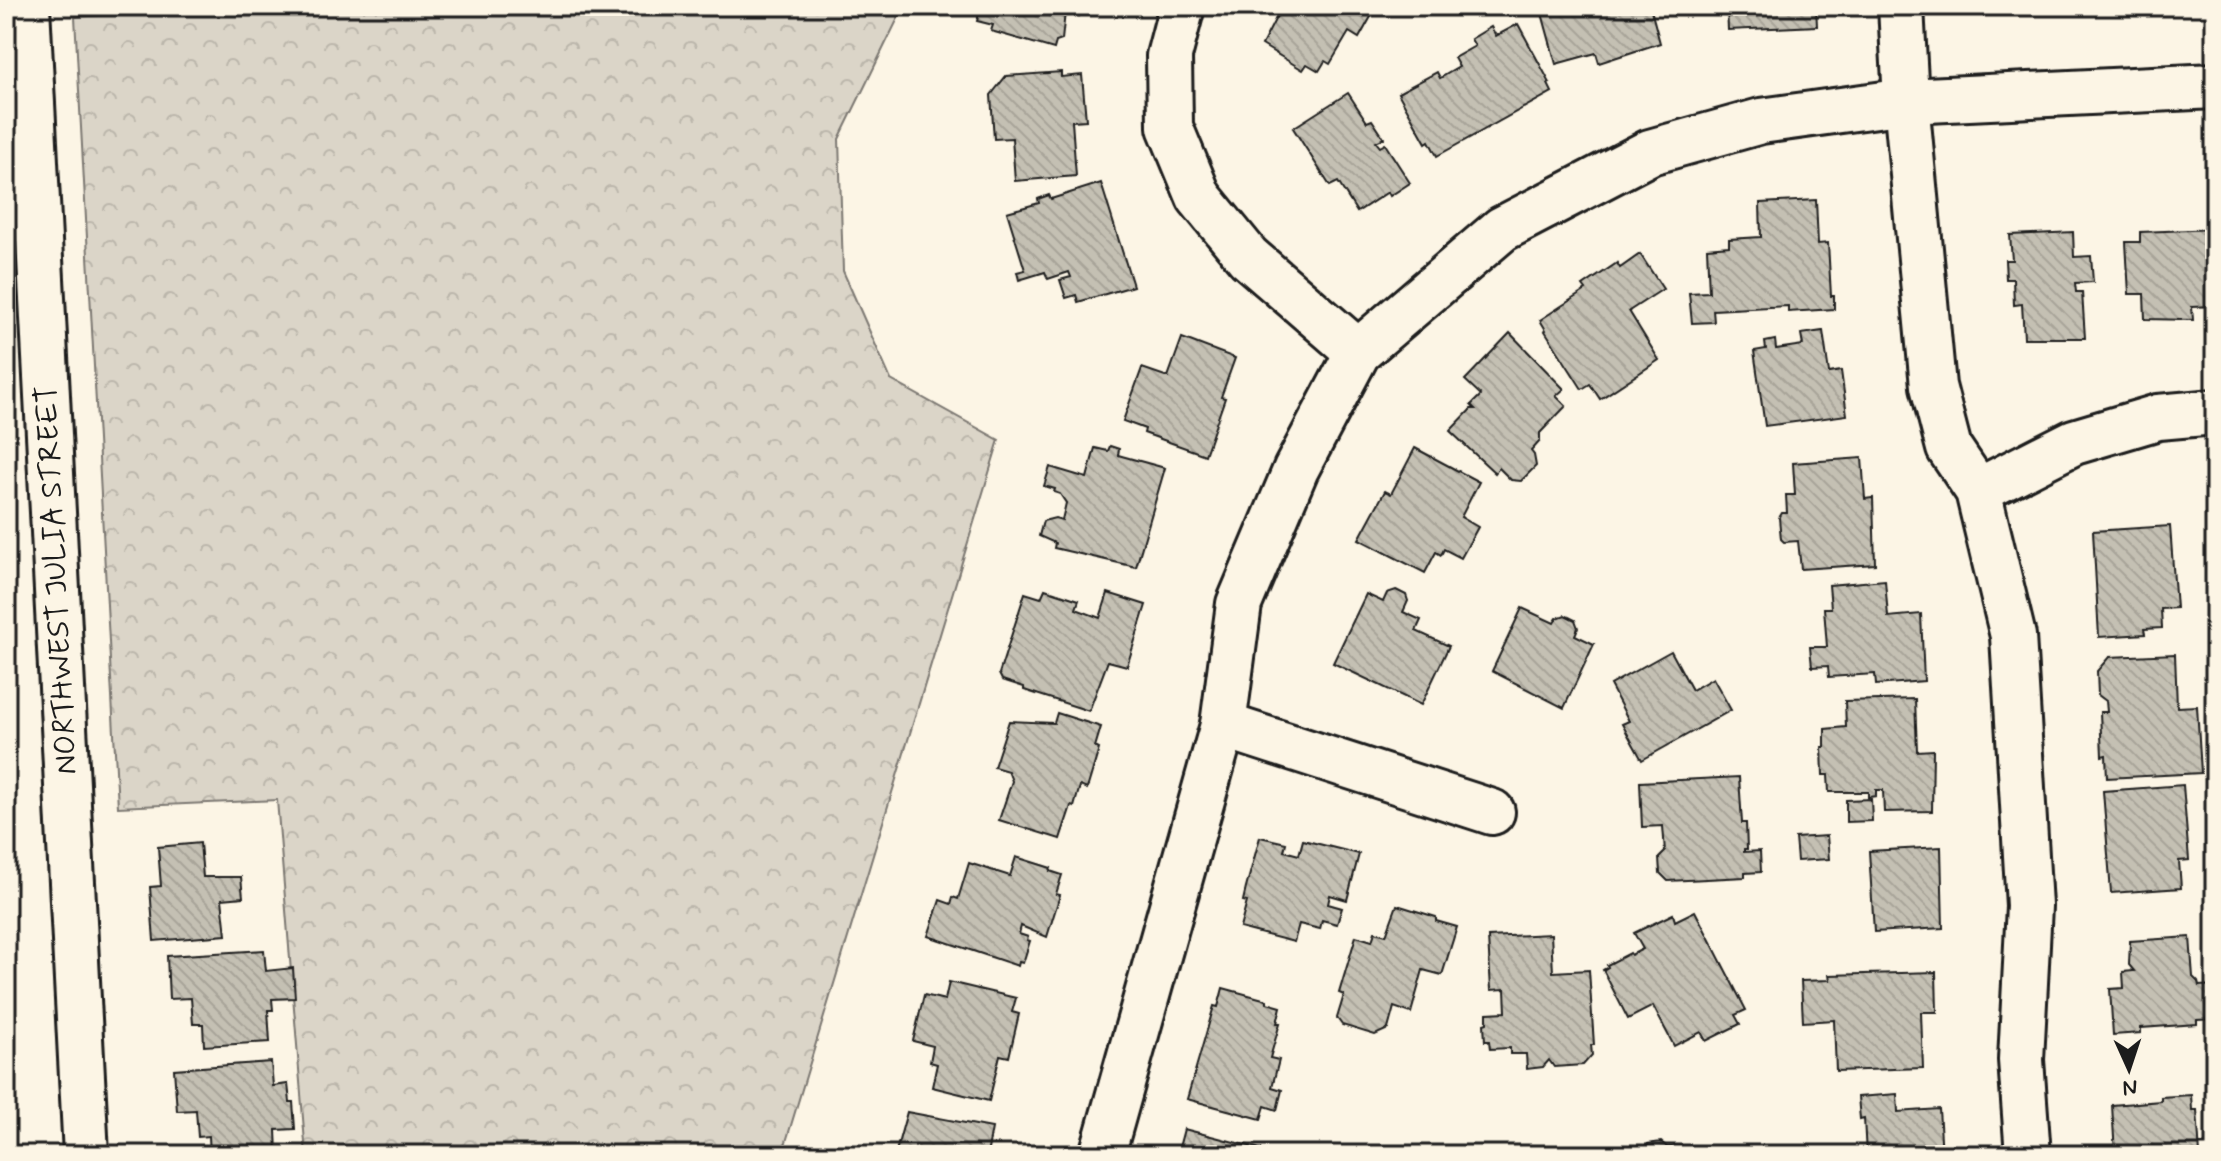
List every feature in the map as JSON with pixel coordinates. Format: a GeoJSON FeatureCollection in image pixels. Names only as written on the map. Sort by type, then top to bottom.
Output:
{"type":"FeatureCollection","features":[{"type":"Feature","properties":{"kind":"street","name":"NORTHWEST JULIA STREET"},"geometry":{"type":"LineString","coordinates":[[27,6],[86,1155]]}},
{"type":"Feature","properties":{"kind":"street"},"geometry":{"type":"LineString","coordinates":[[1182,6],[1169,56],[1170,127],[1199,197],[1248,257],[1358,352]]}},
{"type":"Feature","properties":{"kind":"street"},"geometry":{"type":"LineString","coordinates":[[1901,6],[1906,101],[1933,386],[1949,448],[1978,491],[2013,636],[2029,906],[2021,1060],[2028,1155]]}},
{"type":"Feature","properties":{"kind":"street"},"geometry":{"type":"LineString","coordinates":[[1102,1155],[1223,725],[1239,604],[1296,469],[1358,352],[1502,229],[1650,152],[1761,121],[1906,101],[2215,86]]}},
{"type":"Feature","properties":{"kind":"street"},"geometry":{"type":"LineString","coordinates":[[1978,491],[2074,442],[2158,417],[2215,412]]}},
{"type":"Feature","properties":{"kind":"street"},"geometry":{"type":"LineString","coordinates":[[1223,725],[1492,812]]}},
{"type":"Feature","properties":{"kind":"green space"},"geometry":{"type":"Polygon","coordinates":[[[229,6],[904,6],[839,139],[843,271],[891,380],[999,440],[782,1155],[306,1155],[277,800],[118,807],[75,17],[229,6]]]}},
{"type":"Feature","properties":{"kind":"building"},"geometry":{"type":"Polygon","coordinates":[[[981,6],[1081,6],[1079,16],[1065,12],[1062,40],[1056,42],[1054,49],[991,31],[993,25],[977,21],[981,6]]]}},
{"type":"Feature","properties":{"kind":"building"},"geometry":{"type":"Polygon","coordinates":[[[1282,6],[1377,6],[1359,38],[1349,32],[1330,64],[1325,61],[1319,71],[1307,64],[1303,70],[1262,45],[1282,6]]]}},
{"type":"Feature","properties":{"kind":"building"},"geometry":{"type":"Polygon","coordinates":[[[1540,6],[1650,6],[1660,43],[1599,63],[1596,53],[1556,64],[1540,6]]]}},
{"type":"Feature","properties":{"kind":"building"},"geometry":{"type":"Polygon","coordinates":[[[1727,6],[1816,6],[1817,26],[1728,30],[1727,6]]]}},
{"type":"Feature","properties":{"kind":"building"},"geometry":{"type":"Polygon","coordinates":[[[1518,24],[1552,92],[1437,156],[1429,141],[1426,143],[1398,93],[1437,72],[1440,78],[1459,67],[1454,58],[1475,46],[1471,39],[1491,27],[1496,36],[1518,24]]]}},
{"type":"Feature","properties":{"kind":"building"},"geometry":{"type":"Polygon","coordinates":[[[1061,72],[1061,77],[1082,75],[1086,120],[1072,121],[1076,176],[1015,181],[1012,138],[994,139],[991,95],[1006,76],[1061,72]]]}},
{"type":"Feature","properties":{"kind":"building"},"geometry":{"type":"Polygon","coordinates":[[[1348,93],[1367,122],[1372,120],[1384,138],[1376,142],[1380,147],[1385,144],[1410,183],[1390,196],[1388,192],[1357,212],[1338,182],[1330,186],[1293,128],[1348,93]]]}},
{"type":"Feature","properties":{"kind":"building"},"geometry":{"type":"Polygon","coordinates":[[[1101,183],[1133,286],[1078,302],[1076,295],[1066,298],[1060,280],[1071,277],[1069,272],[1048,279],[1045,272],[1019,280],[1017,272],[1025,270],[1007,212],[1039,203],[1038,199],[1049,195],[1051,199],[1101,183]]]}},
{"type":"Feature","properties":{"kind":"building"},"geometry":{"type":"Polygon","coordinates":[[[1816,200],[1818,244],[1828,243],[1834,309],[1788,312],[1788,306],[1713,310],[1714,322],[1692,323],[1689,293],[1709,292],[1707,248],[1729,246],[1729,239],[1761,237],[1760,203],[1816,200]]]}},
{"type":"Feature","properties":{"kind":"building"},"geometry":{"type":"Polygon","coordinates":[[[2215,229],[2215,306],[2192,307],[2193,320],[2145,319],[2144,294],[2129,294],[2126,242],[2140,242],[2140,232],[2215,229]]]}},
{"type":"Feature","properties":{"kind":"building"},"geometry":{"type":"Polygon","coordinates":[[[2073,232],[2074,257],[2091,256],[2093,282],[2075,283],[2076,292],[2082,292],[2085,338],[2024,338],[2022,304],[2014,305],[2013,279],[2006,279],[2005,260],[2012,260],[2010,235],[2073,232]]]}},
{"type":"Feature","properties":{"kind":"building"},"geometry":{"type":"Polygon","coordinates":[[[1640,254],[1663,289],[1629,311],[1659,360],[1600,399],[1590,384],[1582,389],[1540,320],[1586,290],[1583,286],[1617,263],[1620,268],[1640,254]]]}},
{"type":"Feature","properties":{"kind":"building"},"geometry":{"type":"Polygon","coordinates":[[[1823,331],[1829,373],[1841,371],[1847,415],[1765,426],[1754,351],[1766,349],[1765,342],[1775,340],[1776,349],[1803,345],[1801,334],[1823,331]]]}},
{"type":"Feature","properties":{"kind":"building"},"geometry":{"type":"Polygon","coordinates":[[[1510,333],[1564,389],[1556,396],[1566,406],[1540,433],[1540,441],[1531,451],[1536,466],[1521,481],[1511,480],[1499,468],[1495,473],[1450,431],[1471,409],[1475,409],[1471,405],[1481,395],[1465,380],[1510,333]]]}},
{"type":"Feature","properties":{"kind":"building"},"geometry":{"type":"Polygon","coordinates":[[[1182,338],[1235,358],[1205,455],[1144,433],[1145,429],[1123,421],[1142,368],[1168,377],[1182,338]]]}},
{"type":"Feature","properties":{"kind":"building"},"geometry":{"type":"Polygon","coordinates":[[[1110,446],[1119,449],[1118,455],[1165,468],[1136,567],[1054,548],[1055,543],[1039,536],[1043,521],[1062,520],[1066,503],[1060,494],[1054,492],[1055,489],[1044,486],[1050,467],[1087,478],[1095,448],[1108,451],[1110,446]]]}},
{"type":"Feature","properties":{"kind":"building"},"geometry":{"type":"Polygon","coordinates":[[[1415,448],[1479,482],[1461,517],[1478,527],[1461,558],[1444,549],[1441,555],[1436,552],[1425,573],[1359,539],[1385,491],[1391,494],[1415,448]]]}},
{"type":"Feature","properties":{"kind":"building"},"geometry":{"type":"Polygon","coordinates":[[[1862,458],[1865,499],[1873,498],[1875,564],[1801,569],[1798,541],[1784,542],[1781,539],[1779,518],[1782,513],[1787,513],[1786,495],[1795,495],[1793,463],[1862,458]]]}},
{"type":"Feature","properties":{"kind":"building"},"geometry":{"type":"Polygon","coordinates":[[[2170,526],[2176,608],[2161,609],[2162,628],[2144,629],[2145,634],[2099,637],[2093,531],[2170,526]]]}},
{"type":"Feature","properties":{"kind":"building"},"geometry":{"type":"Polygon","coordinates":[[[1885,580],[1888,617],[1921,614],[1924,681],[1876,685],[1875,674],[1829,677],[1828,666],[1812,667],[1810,647],[1827,647],[1824,608],[1831,608],[1829,585],[1885,580]]]}},
{"type":"Feature","properties":{"kind":"building"},"geometry":{"type":"Polygon","coordinates":[[[1045,589],[1079,600],[1076,609],[1100,618],[1108,593],[1146,605],[1127,666],[1108,661],[1089,711],[1024,690],[1024,687],[1002,680],[999,674],[1025,593],[1041,598],[1045,589]]]}},
{"type":"Feature","properties":{"kind":"building"},"geometry":{"type":"Polygon","coordinates":[[[1396,590],[1406,595],[1408,601],[1403,612],[1421,620],[1416,631],[1449,646],[1421,705],[1333,663],[1366,594],[1383,602],[1387,593],[1396,590]]]}},
{"type":"Feature","properties":{"kind":"building"},"geometry":{"type":"Polygon","coordinates":[[[1522,608],[1554,623],[1565,615],[1575,620],[1578,628],[1575,635],[1594,644],[1564,708],[1492,671],[1522,608]]]}},
{"type":"Feature","properties":{"kind":"building"},"geometry":{"type":"Polygon","coordinates":[[[1671,651],[1692,690],[1713,678],[1731,710],[1642,760],[1622,724],[1629,721],[1610,685],[1671,651]]]}},
{"type":"Feature","properties":{"kind":"building"},"geometry":{"type":"Polygon","coordinates":[[[2175,654],[2177,707],[2197,706],[2201,773],[2107,778],[2106,755],[2102,756],[2100,712],[2107,712],[2106,701],[2098,695],[2097,671],[2109,657],[2175,654]]]}},
{"type":"Feature","properties":{"kind":"building"},"geometry":{"type":"Polygon","coordinates":[[[1915,699],[1917,751],[1933,750],[1932,811],[1884,812],[1883,790],[1876,790],[1876,796],[1868,797],[1868,792],[1829,792],[1828,775],[1823,775],[1825,729],[1846,727],[1845,701],[1915,699]]]}},
{"type":"Feature","properties":{"kind":"building"},"geometry":{"type":"Polygon","coordinates":[[[1057,713],[1101,727],[1095,747],[1099,749],[1087,789],[1080,786],[1060,839],[999,820],[1012,781],[1008,771],[994,767],[1009,721],[1054,723],[1057,713]]]}},
{"type":"Feature","properties":{"kind":"building"},"geometry":{"type":"Polygon","coordinates":[[[1739,777],[1742,823],[1746,823],[1747,849],[1744,852],[1760,851],[1761,872],[1745,873],[1745,877],[1668,881],[1660,873],[1659,858],[1665,852],[1663,826],[1642,827],[1640,782],[1739,777]]]}},
{"type":"Feature","properties":{"kind":"building"},"geometry":{"type":"Polygon","coordinates":[[[2183,785],[2189,860],[2179,861],[2181,888],[2111,893],[2103,791],[2183,785]]]}},
{"type":"Feature","properties":{"kind":"building"},"geometry":{"type":"Polygon","coordinates":[[[1871,799],[1872,821],[1846,822],[1846,800],[1871,799]]]}},
{"type":"Feature","properties":{"kind":"building"},"geometry":{"type":"Polygon","coordinates":[[[1827,836],[1829,859],[1797,861],[1795,838],[1827,836]]]}},
{"type":"Feature","properties":{"kind":"building"},"geometry":{"type":"Polygon","coordinates":[[[1260,837],[1286,843],[1284,851],[1299,855],[1303,840],[1359,854],[1347,900],[1330,895],[1328,904],[1342,908],[1337,924],[1322,920],[1320,929],[1299,924],[1294,942],[1240,928],[1247,902],[1243,901],[1260,837]]]}},
{"type":"Feature","properties":{"kind":"building"},"geometry":{"type":"Polygon","coordinates":[[[200,843],[203,877],[241,877],[243,897],[222,899],[226,935],[154,941],[150,887],[161,886],[158,847],[200,843]]]}},
{"type":"Feature","properties":{"kind":"building"},"geometry":{"type":"Polygon","coordinates":[[[1941,847],[1943,928],[1874,932],[1869,851],[1941,847]]]}},
{"type":"Feature","properties":{"kind":"building"},"geometry":{"type":"Polygon","coordinates":[[[1016,857],[1051,868],[1050,871],[1062,875],[1056,894],[1060,895],[1047,937],[1021,926],[1019,934],[1030,941],[1023,963],[1019,962],[1018,966],[928,936],[940,900],[951,904],[953,897],[958,899],[969,863],[1010,876],[1016,857]]]}},
{"type":"Feature","properties":{"kind":"building"},"geometry":{"type":"Polygon","coordinates":[[[1397,905],[1457,927],[1442,975],[1423,970],[1411,1013],[1394,1007],[1388,1029],[1375,1035],[1342,1025],[1337,1018],[1344,995],[1339,993],[1356,936],[1372,941],[1375,932],[1386,935],[1397,905]]]}},
{"type":"Feature","properties":{"kind":"building"},"geometry":{"type":"Polygon","coordinates":[[[1695,911],[1746,1010],[1735,1015],[1740,1024],[1706,1041],[1701,1032],[1674,1046],[1653,1006],[1628,1019],[1603,970],[1607,965],[1643,949],[1634,933],[1673,914],[1675,921],[1695,911]]]}},
{"type":"Feature","properties":{"kind":"building"},"geometry":{"type":"Polygon","coordinates":[[[1551,934],[1553,972],[1589,970],[1594,1045],[1591,1045],[1592,1055],[1583,1065],[1554,1067],[1549,1060],[1543,1067],[1527,1069],[1526,1054],[1510,1054],[1510,1048],[1490,1049],[1489,1041],[1485,1041],[1487,1013],[1506,1012],[1505,989],[1491,990],[1488,937],[1551,934]]]}},
{"type":"Feature","properties":{"kind":"building"},"geometry":{"type":"Polygon","coordinates":[[[2190,937],[2193,977],[2199,986],[2215,985],[2215,1019],[2197,1020],[2197,1024],[2141,1028],[2141,1033],[2113,1035],[2110,989],[2124,988],[2123,972],[2134,971],[2129,965],[2130,941],[2190,937]]]}},
{"type":"Feature","properties":{"kind":"building"},"geometry":{"type":"Polygon","coordinates":[[[264,950],[266,971],[293,968],[295,998],[272,999],[273,1010],[268,1010],[270,1042],[204,1046],[203,1024],[193,1024],[191,998],[169,999],[167,956],[264,950]]]}},
{"type":"Feature","properties":{"kind":"building"},"geometry":{"type":"Polygon","coordinates":[[[1936,972],[1937,1012],[1921,1012],[1923,1068],[1836,1071],[1834,1020],[1803,1022],[1801,981],[1830,980],[1829,975],[1936,972]]]}},
{"type":"Feature","properties":{"kind":"building"},"geometry":{"type":"Polygon","coordinates":[[[949,982],[1016,998],[1012,1012],[1019,1014],[1009,1057],[1000,1055],[989,1101],[932,1087],[937,1064],[930,1062],[933,1046],[913,1041],[924,995],[945,1000],[949,982]]]}},
{"type":"Feature","properties":{"kind":"building"},"geometry":{"type":"Polygon","coordinates":[[[1223,988],[1281,1007],[1270,1058],[1279,1060],[1272,1087],[1282,1090],[1277,1110],[1265,1106],[1261,1119],[1187,1099],[1214,1006],[1218,1007],[1223,988]]]}},
{"type":"Feature","properties":{"kind":"building"},"geometry":{"type":"Polygon","coordinates":[[[271,1062],[273,1086],[288,1084],[295,1129],[276,1130],[277,1153],[210,1155],[209,1136],[198,1137],[196,1110],[177,1111],[174,1069],[271,1062]]]}},
{"type":"Feature","properties":{"kind":"building"},"geometry":{"type":"Polygon","coordinates":[[[1897,1094],[1898,1112],[1939,1109],[1942,1155],[1866,1155],[1864,1118],[1860,1119],[1858,1097],[1897,1094]]]}},
{"type":"Feature","properties":{"kind":"building"},"geometry":{"type":"Polygon","coordinates":[[[2191,1095],[2192,1110],[2197,1110],[2200,1155],[2115,1154],[2112,1105],[2191,1095]]]}},
{"type":"Feature","properties":{"kind":"building"},"geometry":{"type":"Polygon","coordinates":[[[907,1112],[992,1128],[987,1155],[895,1155],[907,1112]]]}},
{"type":"Feature","properties":{"kind":"building"},"geometry":{"type":"Polygon","coordinates":[[[1184,1129],[1261,1149],[1259,1155],[1177,1155],[1184,1129]]]}},
{"type":"Feature","properties":{"kind":"building"},"geometry":{"type":"Polygon","coordinates":[[[1661,1142],[1667,1147],[1689,1146],[1690,1155],[1610,1155],[1610,1151],[1645,1148],[1648,1144],[1661,1142]]]}},
{"type":"Feature","properties":{"kind":"building"},"geometry":{"type":"Polygon","coordinates":[[[1823,1150],[1823,1155],[1741,1155],[1823,1150]]]}}]}
